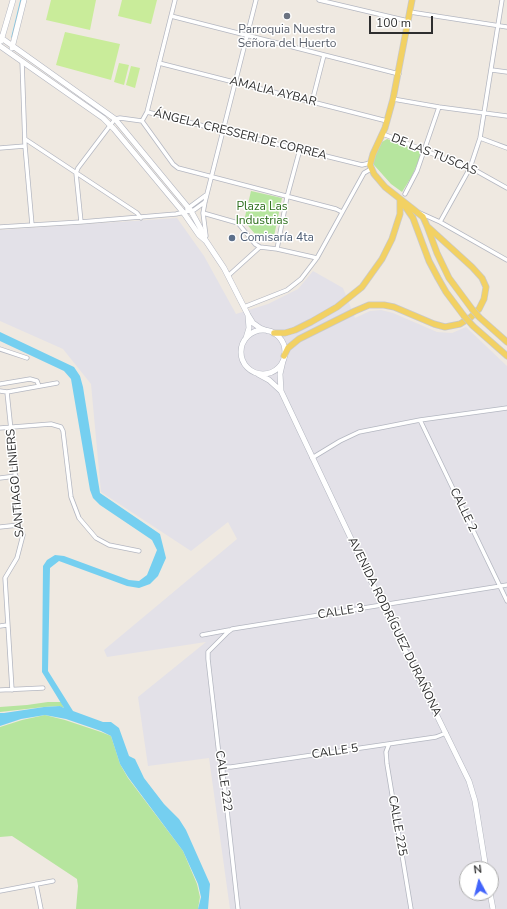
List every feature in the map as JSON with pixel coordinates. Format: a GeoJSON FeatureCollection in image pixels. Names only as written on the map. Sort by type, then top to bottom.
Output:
{"type":"FeatureCollection","features":[{"type":"Feature","properties":{"kind":"main road"},"geometry":{"type":"LineString","coordinates":[[1,42],[13,0]]}},
{"type":"Feature","properties":{"kind":"main road"},"geometry":{"type":"LineString","coordinates":[[11,53],[24,0]]}},
{"type":"Feature","properties":{"kind":"main road"},"geometry":{"type":"LineString","coordinates":[[412,0],[399,74],[387,121],[383,134],[373,154],[371,166],[380,183],[400,200],[418,212],[427,226],[437,253],[449,278],[479,317],[507,342]]}},
{"type":"Feature","properties":{"kind":"main road"},"geometry":{"type":"LineString","coordinates":[[1,42],[12,46],[115,119],[189,210],[202,231],[206,241]]}},
{"type":"Feature","properties":{"kind":"main road"},"geometry":{"type":"LineString","coordinates":[[1,42],[11,53],[110,124],[183,212],[206,241],[229,275],[248,316],[257,327],[271,332],[282,342],[284,348],[280,374],[281,391]]}},
{"type":"Feature","properties":{"kind":"main road"},"geometry":{"type":"LineString","coordinates":[[400,200],[413,218],[429,262],[446,292],[464,316],[507,356]]}},
{"type":"Feature","properties":{"kind":"main road"},"geometry":{"type":"LineString","coordinates":[[246,339],[256,332],[285,333],[295,330],[337,307],[362,287],[379,263],[392,239],[400,214],[400,200]]}},
{"type":"Feature","properties":{"kind":"main road"},"geometry":{"type":"LineString","coordinates":[[256,373],[262,374],[274,371],[288,348],[299,339],[369,305],[394,307],[434,324],[445,327],[460,324],[471,317],[479,309],[484,299],[486,287],[482,278],[427,226]]}},
{"type":"Feature","properties":{"kind":"main road"},"geometry":{"type":"LineString","coordinates":[[248,316],[249,328],[243,344],[241,355],[246,366],[269,380],[281,391]]}},
{"type":"Feature","properties":{"kind":"main road","name":"AVENIDA RODRÍGUEZ DURAÑONA"},"geometry":{"type":"LineString","coordinates":[[281,391],[472,788],[485,861]]}},
{"type":"Feature","properties":{"kind":"street"},"geometry":{"type":"LineString","coordinates":[[147,112],[175,0]]}},
{"type":"Feature","properties":{"kind":"street"},"geometry":{"type":"LineString","coordinates":[[206,241],[203,213],[204,202],[256,0]]}},
{"type":"Feature","properties":{"kind":"street"},"geometry":{"type":"LineString","coordinates":[[319,0],[336,2],[408,21]]}},
{"type":"Feature","properties":{"kind":"street"},"geometry":{"type":"LineString","coordinates":[[440,222],[470,168],[480,138],[502,0]]}},
{"type":"Feature","properties":{"kind":"street"},"geometry":{"type":"LineString","coordinates":[[410,12],[507,27]]}},
{"type":"Feature","properties":{"kind":"street"},"geometry":{"type":"LineString","coordinates":[[171,16],[399,74]]}},
{"type":"Feature","properties":{"kind":"street"},"geometry":{"type":"LineString","coordinates":[[312,102],[324,55]]}},
{"type":"Feature","properties":{"kind":"street"},"geometry":{"type":"LineString","coordinates":[[22,60],[25,146],[32,226]]}},
{"type":"Feature","properties":{"kind":"street","name":"AMALIA AYBAR"},"geometry":{"type":"LineString","coordinates":[[159,63],[387,121]]}},
{"type":"Feature","properties":{"kind":"street"},"geometry":{"type":"LineString","coordinates":[[492,70],[507,72]]}},
{"type":"Feature","properties":{"kind":"street"},"geometry":{"type":"LineString","coordinates":[[393,98],[439,107],[507,116]]}},
{"type":"Feature","properties":{"kind":"street"},"geometry":{"type":"LineString","coordinates":[[404,194],[413,179],[439,107]]}},
{"type":"Feature","properties":{"kind":"street","name":"ÁNGELA CRESSERI DE CORREA"},"geometry":{"type":"LineString","coordinates":[[115,119],[142,120],[147,112],[371,166]]}},
{"type":"Feature","properties":{"kind":"street"},"geometry":{"type":"LineString","coordinates":[[81,222],[76,173],[78,168],[115,119]]}},
{"type":"Feature","properties":{"kind":"street"},"geometry":{"type":"LineString","coordinates":[[142,120],[175,167],[211,178],[336,209],[342,212]]}},
{"type":"Feature","properties":{"kind":"street","name":"DE LAS TUSCAS"},"geometry":{"type":"LineString","coordinates":[[383,134],[470,168],[507,188]]}},
{"type":"Feature","properties":{"kind":"street"},"geometry":{"type":"LineString","coordinates":[[480,138],[507,148]]}},
{"type":"Feature","properties":{"kind":"street"},"geometry":{"type":"LineString","coordinates":[[25,139],[137,213],[141,218]]}},
{"type":"Feature","properties":{"kind":"street"},"geometry":{"type":"LineString","coordinates":[[0,148],[25,146]]}},
{"type":"Feature","properties":{"kind":"street"},"geometry":{"type":"LineString","coordinates":[[277,249],[287,197],[300,150]]}},
{"type":"Feature","properties":{"kind":"street"},"geometry":{"type":"LineString","coordinates":[[244,307],[270,298],[292,287],[301,279],[317,258],[364,173],[371,166]]}},
{"type":"Feature","properties":{"kind":"street"},"geometry":{"type":"LineString","coordinates":[[189,210],[206,195]]}},
{"type":"Feature","properties":{"kind":"street"},"geometry":{"type":"LineString","coordinates":[[0,227],[141,218],[183,212],[204,202]]}},
{"type":"Feature","properties":{"kind":"street"},"geometry":{"type":"LineString","coordinates":[[418,212],[440,222],[507,260]]}},
{"type":"Feature","properties":{"kind":"street"},"geometry":{"type":"LineString","coordinates":[[203,213],[238,223],[255,244],[260,247],[277,249],[317,258]]}},
{"type":"Feature","properties":{"kind":"street"},"geometry":{"type":"LineString","coordinates":[[229,275],[260,247]]}},
{"type":"Feature","properties":{"kind":"street"},"geometry":{"type":"LineString","coordinates":[[0,349],[27,358]]}},
{"type":"Feature","properties":{"kind":"street"},"geometry":{"type":"LineString","coordinates":[[0,384],[33,379],[37,381],[39,386]]}},
{"type":"Feature","properties":{"kind":"street"},"geometry":{"type":"LineString","coordinates":[[0,391],[7,392],[57,383]]}},
{"type":"Feature","properties":{"kind":"street","name":"SANTIAGO LINIERS"},"geometry":{"type":"LineString","coordinates":[[5,578],[17,558],[22,542],[22,535],[19,525],[16,476],[7,392]]}},
{"type":"Feature","properties":{"kind":"street"},"geometry":{"type":"LineString","coordinates":[[312,458],[340,441],[359,432],[420,420],[507,408]]}},
{"type":"Feature","properties":{"kind":"street","name":"CALLE 2"},"geometry":{"type":"LineString","coordinates":[[420,420],[507,600]]}},
{"type":"Feature","properties":{"kind":"street"},"geometry":{"type":"LineString","coordinates":[[0,428],[51,424],[61,427],[63,431],[71,497],[74,506],[84,524],[96,538],[109,545],[139,551]]}},
{"type":"Feature","properties":{"kind":"street"},"geometry":{"type":"LineString","coordinates":[[0,478],[16,476]]}},
{"type":"Feature","properties":{"kind":"street"},"geometry":{"type":"LineString","coordinates":[[0,527],[19,525]]}},
{"type":"Feature","properties":{"kind":"street"},"geometry":{"type":"LineString","coordinates":[[0,578],[5,578],[12,690]]}},
{"type":"Feature","properties":{"kind":"street","name":"CALLE 3"},"geometry":{"type":"LineString","coordinates":[[202,635],[507,585]]}},
{"type":"Feature","properties":{"kind":"street"},"geometry":{"type":"LineString","coordinates":[[0,626],[7,625]]}},
{"type":"Feature","properties":{"kind":"street","name":"CALLE 222"},"geometry":{"type":"LineString","coordinates":[[232,629],[208,652],[208,659],[219,755],[223,767],[222,774],[238,909]]}},
{"type":"Feature","properties":{"kind":"street"},"geometry":{"type":"LineString","coordinates":[[0,690],[43,688]]}},
{"type":"Feature","properties":{"kind":"street","name":"CALLE 5"},"geometry":{"type":"LineString","coordinates":[[223,767],[232,767],[436,738],[446,733]]}},
{"type":"Feature","properties":{"kind":"street","name":"CALLE 225"},"geometry":{"type":"LineString","coordinates":[[390,744],[386,752],[386,764],[411,909]]}},
{"type":"Feature","properties":{"kind":"street"},"geometry":{"type":"LineString","coordinates":[[0,891],[53,881]]}},
{"type":"Feature","properties":{"kind":"street"},"geometry":{"type":"LineString","coordinates":[[36,884],[41,909]]}},
{"type":"Feature","properties":{"kind":"shaded area"},"geometry":{"type":"Polygon","coordinates":[[[177,218],[204,256],[236,314],[268,304],[298,289],[313,271],[343,288],[355,318],[370,311],[381,310],[393,313],[437,332],[452,333],[466,327],[507,366],[507,909],[230,909],[209,758],[148,766],[138,697],[206,642],[107,657],[104,650],[237,539],[228,522],[191,551],[101,492],[91,384],[63,349],[0,321],[0,230],[177,218]]]}},
{"type":"Feature","properties":{"kind":"green space"},"geometry":{"type":"Polygon","coordinates":[[[51,0],[96,0],[90,30],[46,20],[51,0]]]}},
{"type":"Feature","properties":{"kind":"green space"},"geometry":{"type":"Polygon","coordinates":[[[122,0],[157,0],[151,24],[118,16],[122,0]]]}},
{"type":"Feature","properties":{"kind":"green space"},"geometry":{"type":"Polygon","coordinates":[[[65,32],[120,44],[111,80],[56,65],[65,32]]]}},
{"type":"Feature","properties":{"kind":"green space"},"geometry":{"type":"Polygon","coordinates":[[[119,63],[129,65],[124,85],[114,82],[119,63]]]}},
{"type":"Feature","properties":{"kind":"green space"},"geometry":{"type":"Polygon","coordinates":[[[131,66],[140,68],[135,88],[126,85],[131,66]]]}},
{"type":"Feature","properties":{"kind":"green space"},"geometry":{"type":"Polygon","coordinates":[[[387,139],[419,151],[421,155],[412,176],[402,192],[391,184],[374,165],[373,159],[382,142],[387,139]]]}},
{"type":"Feature","properties":{"kind":"green space","name":"Plaza Las Industrias"},"geometry":{"type":"Polygon","coordinates":[[[251,191],[282,198],[273,241],[261,241],[244,221],[251,191]]]}},
{"type":"Feature","properties":{"kind":"green space"},"geometry":{"type":"Polygon","coordinates":[[[61,702],[64,708],[59,706],[0,712],[0,707],[61,702]]]}},
{"type":"Feature","properties":{"kind":"green space"},"geometry":{"type":"Polygon","coordinates":[[[45,715],[65,720],[111,736],[120,764],[128,778],[183,851],[197,884],[200,897],[198,909],[76,909],[78,886],[77,879],[12,836],[0,837],[0,727],[45,715]]]}},
{"type":"Feature","properties":{"kind":"water"},"geometry":{"type":"Polygon","coordinates":[[[0,332],[74,367],[80,376],[83,387],[100,493],[160,534],[166,558],[158,576],[150,584],[139,588],[127,586],[59,561],[50,568],[48,671],[73,711],[103,722],[111,722],[119,728],[129,756],[135,759],[144,778],[164,804],[179,819],[186,830],[210,884],[208,909],[198,909],[201,897],[198,884],[183,851],[128,777],[120,764],[111,736],[66,719],[45,715],[21,719],[0,726],[0,713],[44,707],[60,706],[64,708],[42,672],[43,566],[47,560],[55,555],[64,556],[129,580],[139,581],[147,575],[157,550],[152,540],[100,505],[93,498],[90,490],[71,379],[64,371],[0,341],[0,332]]]}},
{"type":"Feature","properties":{"kind":"waterway"},"geometry":{"type":"LineString","coordinates":[[12,37],[21,0]]}},
{"type":"Feature","properties":{"kind":"place","name":"Parroquia Nuestra Señora del Huerto"},"geometry":{"type":"Point","coordinates":[287,16]}},
{"type":"Feature","properties":{"kind":"place","name":"Comisaría 4ta"},"geometry":{"type":"Point","coordinates":[232,238]}}]}
